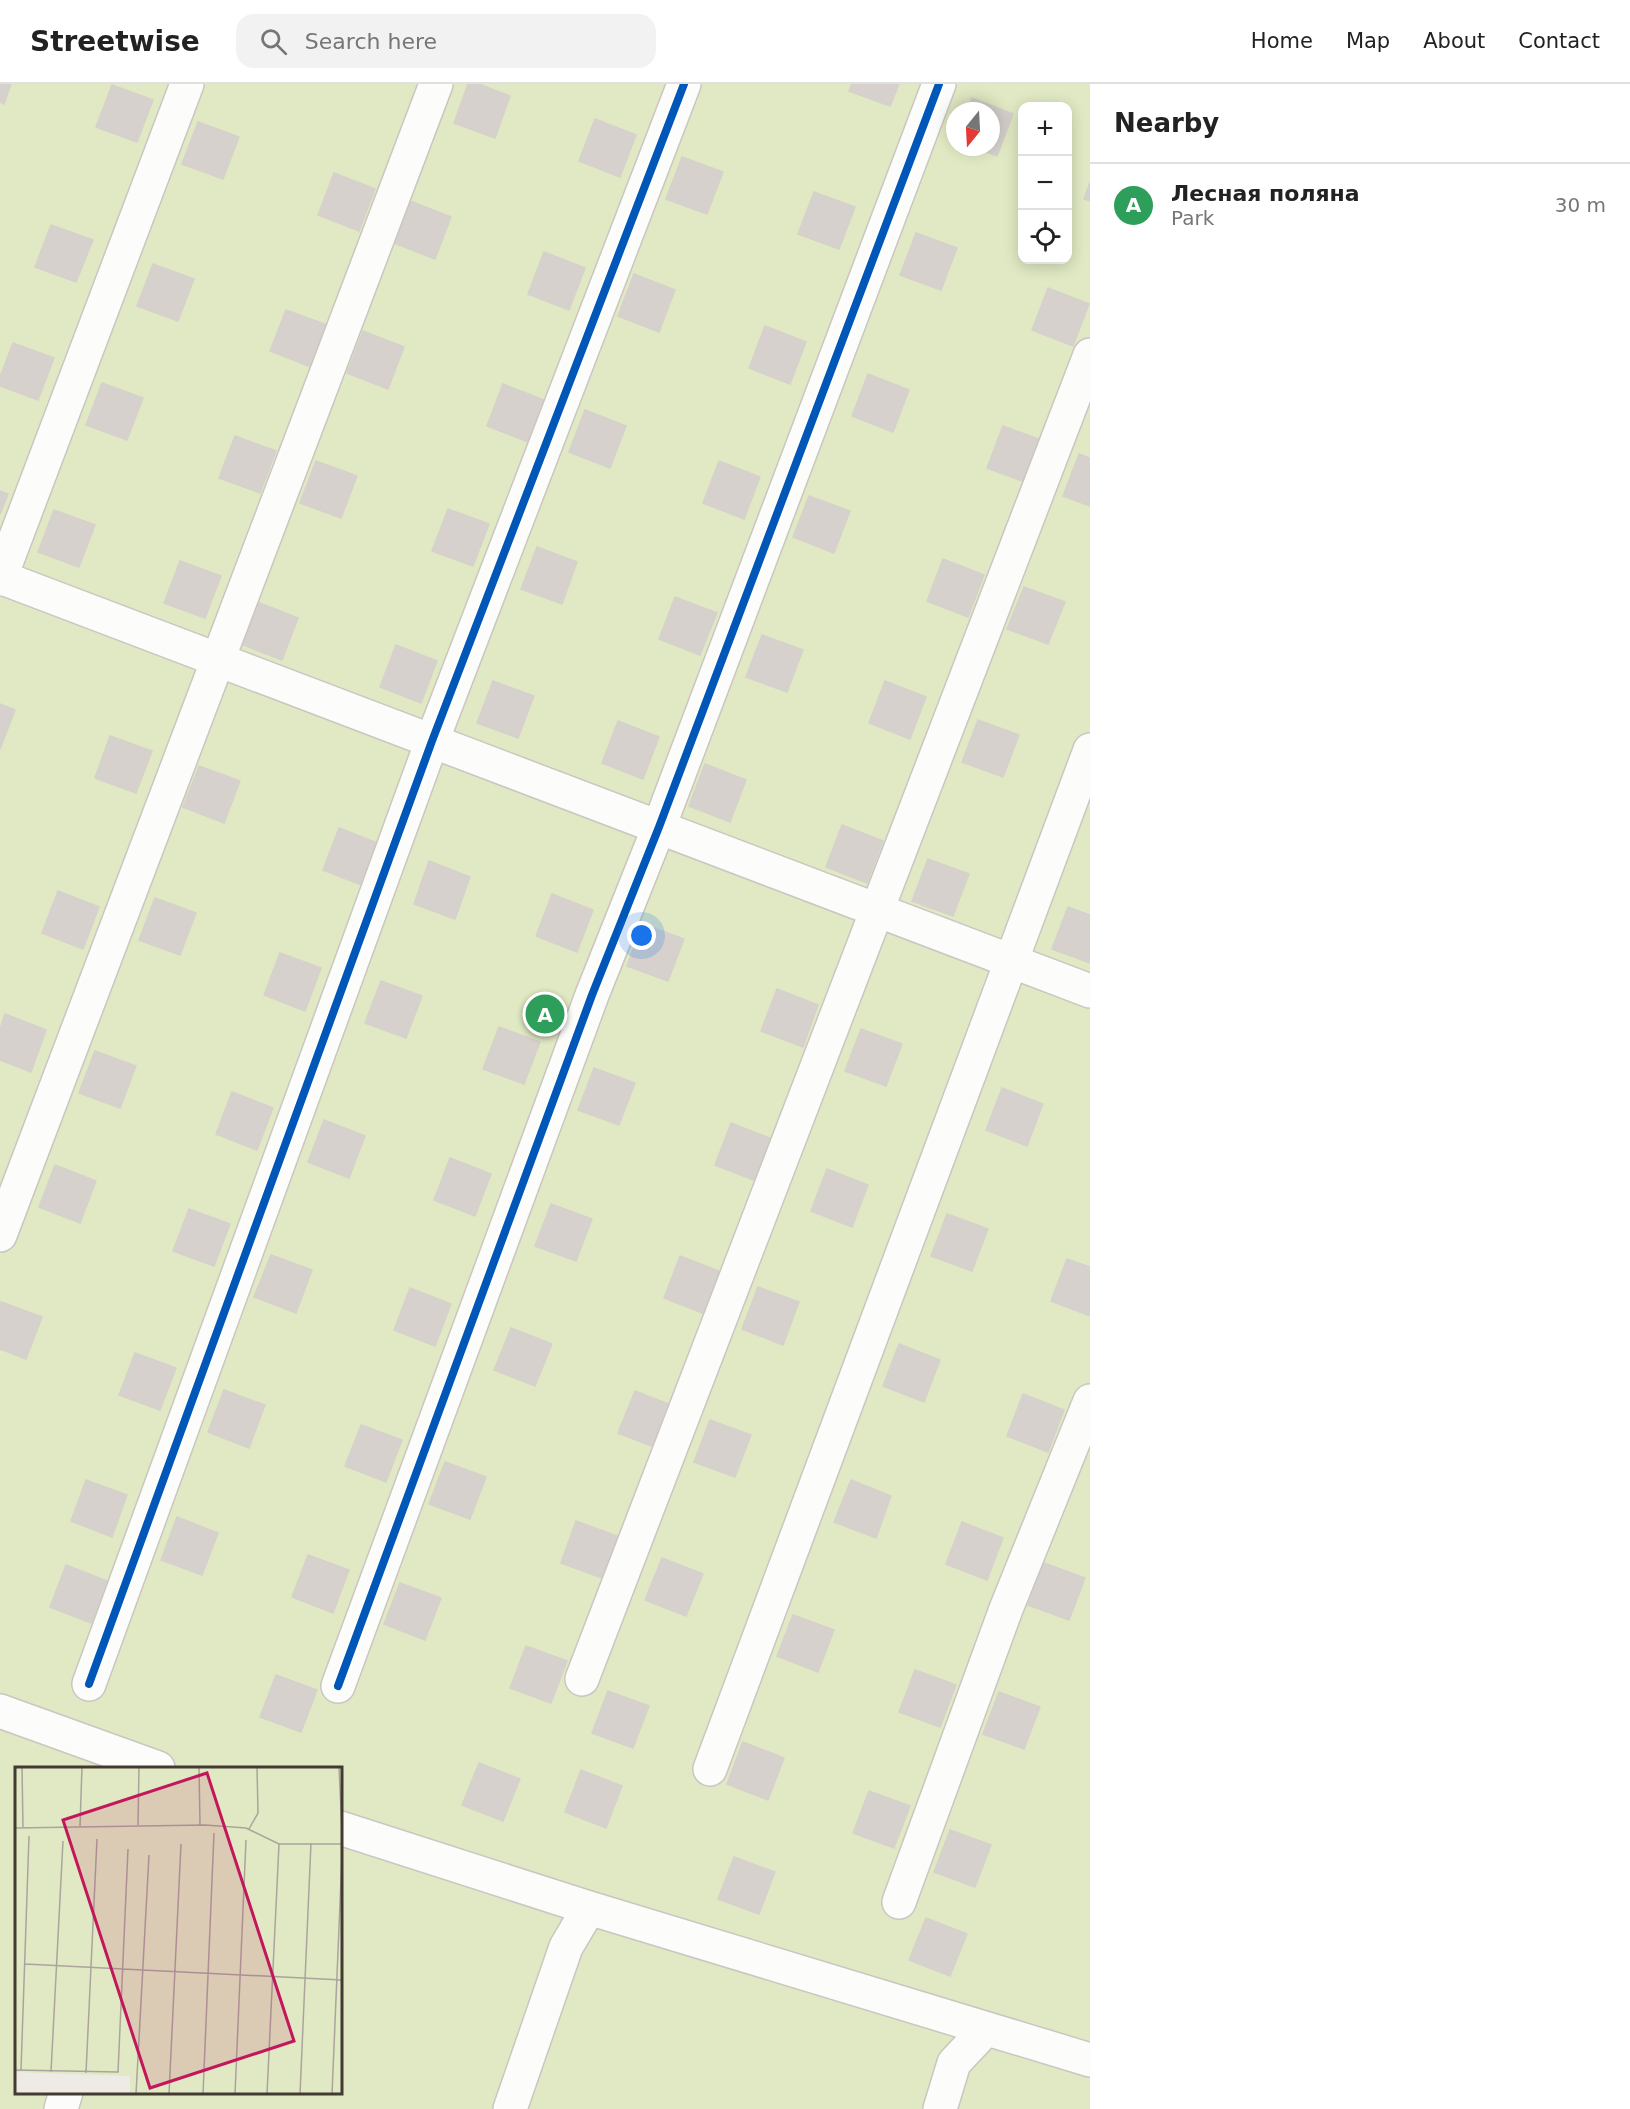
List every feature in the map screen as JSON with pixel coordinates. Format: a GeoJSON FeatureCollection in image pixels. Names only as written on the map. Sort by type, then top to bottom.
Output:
{"type":"FeatureCollection","features":[{"type":"Feature","properties":{"kind":"street"},"geometry":{"type":"LineString","coordinates":[[187,84],[0,578],[1090,991]]}},
{"type":"Feature","properties":{"kind":"street"},"geometry":{"type":"LineString","coordinates":[[0,1235],[436,84]]}},
{"type":"Feature","properties":{"kind":"street"},"geometry":{"type":"LineString","coordinates":[[89,1684],[432,741],[684,84]]}},
{"type":"Feature","properties":{"kind":"street"},"geometry":{"type":"LineString","coordinates":[[338,1686],[592,995],[659,827],[939,84]]}},
{"type":"Feature","properties":{"kind":"street"},"geometry":{"type":"LineString","coordinates":[[582,1679],[1090,355]]}},
{"type":"Feature","properties":{"kind":"street"},"geometry":{"type":"LineString","coordinates":[[710,1769],[1090,750]]}},
{"type":"Feature","properties":{"kind":"street"},"geometry":{"type":"LineString","coordinates":[[899,1902],[1006,1609],[1090,1401]]}},
{"type":"Feature","properties":{"kind":"street"},"geometry":{"type":"LineString","coordinates":[[0,1710],[155,1767]]}},
{"type":"Feature","properties":{"kind":"street"},"geometry":{"type":"LineString","coordinates":[[342,1828],[589,1908],[1090,2060]]}},
{"type":"Feature","properties":{"kind":"street"},"geometry":{"type":"LineString","coordinates":[[510,2109],[566,1947],[589,1908]]}},
{"type":"Feature","properties":{"kind":"street"},"geometry":{"type":"LineString","coordinates":[[940,2109],[954,2063],[986,2029]]}},
{"type":"Feature","properties":{"kind":"street"},"geometry":{"type":"LineString","coordinates":[[61,2109],[65,2094]]}},
{"type":"Feature","properties":{"kind":"green space"},"geometry":{"type":"Polygon","coordinates":[[[0,84],[1090,84],[1090,2109],[0,2109],[0,84]]]}},
{"type":"Feature","properties":{"kind":"building"},"geometry":{"type":"Polygon","coordinates":[[[0,84],[11,84],[4,104],[0,102],[0,84]]]}},
{"type":"Feature","properties":{"kind":"building"},"geometry":{"type":"Polygon","coordinates":[[[468,84],[479,84],[510,96],[495,138],[454,123],[468,84]]]}},
{"type":"Feature","properties":{"kind":"building"},"geometry":{"type":"Polygon","coordinates":[[[852,84],[899,84],[890,106],[849,91],[852,84]]]}},
{"type":"Feature","properties":{"kind":"building"},"geometry":{"type":"Polygon","coordinates":[[[112,85],[153,100],[137,142],[96,127],[112,85]]]}},
{"type":"Feature","properties":{"kind":"building"},"geometry":{"type":"Polygon","coordinates":[[[972,98],[982,102],[970,102],[972,98]]]}},
{"type":"Feature","properties":{"kind":"building"},"geometry":{"type":"Polygon","coordinates":[[[1000,109],[1013,114],[1000,148],[1000,109]]]}},
{"type":"Feature","properties":{"kind":"building"},"geometry":{"type":"Polygon","coordinates":[[[595,119],[636,135],[620,177],[579,161],[595,119]]]}},
{"type":"Feature","properties":{"kind":"building"},"geometry":{"type":"Polygon","coordinates":[[[198,122],[239,137],[223,179],[182,164],[198,122]]]}},
{"type":"Feature","properties":{"kind":"building"},"geometry":{"type":"Polygon","coordinates":[[[682,157],[723,172],[707,214],[666,199],[682,157]]]}},
{"type":"Feature","properties":{"kind":"building"},"geometry":{"type":"Polygon","coordinates":[[[334,173],[375,189],[359,231],[318,215],[334,173]]]}},
{"type":"Feature","properties":{"kind":"building"},"geometry":{"type":"Polygon","coordinates":[[[1090,182],[1090,201],[1084,199],[1090,182]]]}},
{"type":"Feature","properties":{"kind":"building"},"geometry":{"type":"Polygon","coordinates":[[[814,192],[855,207],[839,249],[798,234],[814,192]]]}},
{"type":"Feature","properties":{"kind":"building"},"geometry":{"type":"Polygon","coordinates":[[[410,201],[451,217],[435,259],[394,243],[410,201]]]}},
{"type":"Feature","properties":{"kind":"building"},"geometry":{"type":"Polygon","coordinates":[[[51,225],[93,240],[76,282],[35,267],[51,225]]]}},
{"type":"Feature","properties":{"kind":"building"},"geometry":{"type":"Polygon","coordinates":[[[916,233],[957,248],[941,290],[900,275],[916,233]]]}},
{"type":"Feature","properties":{"kind":"building"},"geometry":{"type":"Polygon","coordinates":[[[544,252],[585,268],[569,310],[528,294],[544,252]]]}},
{"type":"Feature","properties":{"kind":"building"},"geometry":{"type":"Polygon","coordinates":[[[153,264],[194,279],[178,321],[137,306],[153,264]]]}},
{"type":"Feature","properties":{"kind":"building"},"geometry":{"type":"Polygon","coordinates":[[[634,274],[675,290],[659,332],[618,316],[634,274]]]}},
{"type":"Feature","properties":{"kind":"building"},"geometry":{"type":"Polygon","coordinates":[[[1048,288],[1089,304],[1073,346],[1032,330],[1048,288]]]}},
{"type":"Feature","properties":{"kind":"building"},"geometry":{"type":"Polygon","coordinates":[[[286,310],[327,325],[311,367],[270,351],[286,310]]]}},
{"type":"Feature","properties":{"kind":"building"},"geometry":{"type":"Polygon","coordinates":[[[765,326],[806,342],[790,384],[749,368],[765,326]]]}},
{"type":"Feature","properties":{"kind":"building"},"geometry":{"type":"Polygon","coordinates":[[[363,331],[404,347],[388,389],[347,373],[363,331]]]}},
{"type":"Feature","properties":{"kind":"building"},"geometry":{"type":"Polygon","coordinates":[[[13,343],[54,358],[38,400],[0,386],[0,377],[13,343]]]}},
{"type":"Feature","properties":{"kind":"building"},"geometry":{"type":"Polygon","coordinates":[[[868,374],[909,390],[893,432],[852,416],[868,374]]]}},
{"type":"Feature","properties":{"kind":"building"},"geometry":{"type":"Polygon","coordinates":[[[102,383],[143,398],[127,440],[86,425],[102,383]]]}},
{"type":"Feature","properties":{"kind":"building"},"geometry":{"type":"Polygon","coordinates":[[[503,384],[544,400],[528,442],[487,426],[503,384]]]}},
{"type":"Feature","properties":{"kind":"building"},"geometry":{"type":"Polygon","coordinates":[[[585,410],[626,426],[610,468],[569,452],[585,410]]]}},
{"type":"Feature","properties":{"kind":"building"},"geometry":{"type":"Polygon","coordinates":[[[1003,426],[1044,441],[1028,483],[987,468],[1003,426]]]}},
{"type":"Feature","properties":{"kind":"building"},"geometry":{"type":"Polygon","coordinates":[[[235,436],[276,451],[260,493],[219,478],[235,436]]]}},
{"type":"Feature","properties":{"kind":"building"},"geometry":{"type":"Polygon","coordinates":[[[1079,454],[1090,458],[1090,506],[1063,496],[1079,454]]]}},
{"type":"Feature","properties":{"kind":"building"},"geometry":{"type":"Polygon","coordinates":[[[316,461],[357,476],[341,518],[300,503],[316,461]]]}},
{"type":"Feature","properties":{"kind":"building"},"geometry":{"type":"Polygon","coordinates":[[[719,461],[760,477],[744,519],[703,503],[719,461]]]}},
{"type":"Feature","properties":{"kind":"building"},"geometry":{"type":"Polygon","coordinates":[[[0,491],[8,494],[0,514],[0,491]]]}},
{"type":"Feature","properties":{"kind":"building"},"geometry":{"type":"Polygon","coordinates":[[[809,496],[850,511],[834,553],[793,537],[809,496]]]}},
{"type":"Feature","properties":{"kind":"building"},"geometry":{"type":"Polygon","coordinates":[[[448,509],[489,524],[473,566],[432,551],[448,509]]]}},
{"type":"Feature","properties":{"kind":"building"},"geometry":{"type":"Polygon","coordinates":[[[54,510],[95,525],[79,567],[38,552],[54,510]]]}},
{"type":"Feature","properties":{"kind":"building"},"geometry":{"type":"Polygon","coordinates":[[[537,547],[577,562],[562,604],[521,589],[537,547]]]}},
{"type":"Feature","properties":{"kind":"building"},"geometry":{"type":"Polygon","coordinates":[[[943,559],[984,575],[968,617],[927,601],[943,559]]]}},
{"type":"Feature","properties":{"kind":"building"},"geometry":{"type":"Polygon","coordinates":[[[180,561],[221,576],[205,618],[164,603],[180,561]]]}},
{"type":"Feature","properties":{"kind":"building"},"geometry":{"type":"Polygon","coordinates":[[[1024,587],[1065,602],[1048,644],[1007,629],[1024,587]]]}},
{"type":"Feature","properties":{"kind":"building"},"geometry":{"type":"Polygon","coordinates":[[[675,597],[717,613],[700,655],[659,639],[675,597]]]}},
{"type":"Feature","properties":{"kind":"building"},"geometry":{"type":"Polygon","coordinates":[[[257,602],[298,618],[282,660],[241,644],[257,602]]]}},
{"type":"Feature","properties":{"kind":"building"},"geometry":{"type":"Polygon","coordinates":[[[762,635],[803,650],[787,692],[746,677],[762,635]]]}},
{"type":"Feature","properties":{"kind":"building"},"geometry":{"type":"Polygon","coordinates":[[[396,645],[437,661],[421,703],[380,687],[396,645]]]}},
{"type":"Feature","properties":{"kind":"building"},"geometry":{"type":"Polygon","coordinates":[[[493,681],[534,696],[518,738],[477,723],[493,681]]]}},
{"type":"Feature","properties":{"kind":"building"},"geometry":{"type":"Polygon","coordinates":[[[885,681],[926,697],[910,739],[869,723],[885,681]]]}},
{"type":"Feature","properties":{"kind":"building"},"geometry":{"type":"Polygon","coordinates":[[[0,704],[15,710],[0,749],[0,704]]]}},
{"type":"Feature","properties":{"kind":"building"},"geometry":{"type":"Polygon","coordinates":[[[978,720],[1019,735],[1003,777],[962,762],[978,720]]]}},
{"type":"Feature","properties":{"kind":"building"},"geometry":{"type":"Polygon","coordinates":[[[618,721],[659,737],[643,779],[602,763],[618,721]]]}},
{"type":"Feature","properties":{"kind":"building"},"geometry":{"type":"Polygon","coordinates":[[[110,736],[152,751],[136,793],[95,778],[110,736]]]}},
{"type":"Feature","properties":{"kind":"building"},"geometry":{"type":"Polygon","coordinates":[[[705,764],[746,780],[730,822],[689,806],[705,764]]]}},
{"type":"Feature","properties":{"kind":"building"},"geometry":{"type":"Polygon","coordinates":[[[199,766],[240,781],[224,823],[183,807],[199,766]]]}},
{"type":"Feature","properties":{"kind":"building"},"geometry":{"type":"Polygon","coordinates":[[[842,825],[883,841],[867,883],[826,867],[842,825]]]}},
{"type":"Feature","properties":{"kind":"building"},"geometry":{"type":"Polygon","coordinates":[[[339,828],[380,844],[364,886],[323,870],[339,828]]]}},
{"type":"Feature","properties":{"kind":"building"},"geometry":{"type":"Polygon","coordinates":[[[928,859],[969,874],[953,916],[912,901],[928,859]]]}},
{"type":"Feature","properties":{"kind":"building"},"geometry":{"type":"Polygon","coordinates":[[[429,861],[470,877],[455,919],[414,904],[429,861]]]}},
{"type":"Feature","properties":{"kind":"building"},"geometry":{"type":"Polygon","coordinates":[[[58,891],[99,907],[83,949],[42,933],[58,891]]]}},
{"type":"Feature","properties":{"kind":"building"},"geometry":{"type":"Polygon","coordinates":[[[552,894],[593,910],[577,952],[536,936],[552,894]]]}},
{"type":"Feature","properties":{"kind":"building"},"geometry":{"type":"Polygon","coordinates":[[[155,898],[196,913],[180,955],[139,940],[155,898]]]}},
{"type":"Feature","properties":{"kind":"building"},"geometry":{"type":"Polygon","coordinates":[[[1068,907],[1090,915],[1090,963],[1052,949],[1068,907]]]}},
{"type":"Feature","properties":{"kind":"building"},"geometry":{"type":"Polygon","coordinates":[[[643,924],[684,939],[668,981],[627,966],[643,924]]]}},
{"type":"Feature","properties":{"kind":"building"},"geometry":{"type":"Polygon","coordinates":[[[280,953],[321,968],[305,1011],[264,995],[280,953]]]}},
{"type":"Feature","properties":{"kind":"building"},"geometry":{"type":"Polygon","coordinates":[[[381,981],[422,996],[406,1038],[365,1023],[381,981]]]}},
{"type":"Feature","properties":{"kind":"building"},"geometry":{"type":"Polygon","coordinates":[[[777,989],[818,1005],[803,1047],[761,1031],[777,989]]]}},
{"type":"Feature","properties":{"kind":"building"},"geometry":{"type":"Polygon","coordinates":[[[5,1014],[46,1030],[31,1072],[0,1060],[0,1029],[5,1014]]]}},
{"type":"Feature","properties":{"kind":"building"},"geometry":{"type":"Polygon","coordinates":[[[499,1027],[540,1042],[524,1084],[483,1069],[499,1027]]]}},
{"type":"Feature","properties":{"kind":"building"},"geometry":{"type":"Polygon","coordinates":[[[861,1029],[902,1044],[886,1086],[845,1071],[861,1029]]]}},
{"type":"Feature","properties":{"kind":"building"},"geometry":{"type":"Polygon","coordinates":[[[95,1051],[136,1066],[120,1108],[79,1093],[95,1051]]]}},
{"type":"Feature","properties":{"kind":"building"},"geometry":{"type":"Polygon","coordinates":[[[594,1068],[635,1083],[619,1125],[578,1110],[594,1068]]]}},
{"type":"Feature","properties":{"kind":"building"},"geometry":{"type":"Polygon","coordinates":[[[1002,1088],[1043,1104],[1027,1146],[986,1130],[1002,1088]]]}},
{"type":"Feature","properties":{"kind":"building"},"geometry":{"type":"Polygon","coordinates":[[[232,1092],[273,1108],[257,1150],[216,1134],[232,1092]]]}},
{"type":"Feature","properties":{"kind":"building"},"geometry":{"type":"Polygon","coordinates":[[[324,1120],[365,1136],[349,1178],[308,1162],[324,1120]]]}},
{"type":"Feature","properties":{"kind":"building"},"geometry":{"type":"Polygon","coordinates":[[[731,1123],[772,1139],[756,1181],[715,1165],[731,1123]]]}},
{"type":"Feature","properties":{"kind":"building"},"geometry":{"type":"Polygon","coordinates":[[[450,1158],[491,1174],[475,1216],[434,1200],[450,1158]]]}},
{"type":"Feature","properties":{"kind":"building"},"geometry":{"type":"Polygon","coordinates":[[[55,1165],[96,1181],[80,1223],[39,1207],[55,1165]]]}},
{"type":"Feature","properties":{"kind":"building"},"geometry":{"type":"Polygon","coordinates":[[[827,1169],[868,1185],[852,1227],[811,1211],[827,1169]]]}},
{"type":"Feature","properties":{"kind":"building"},"geometry":{"type":"Polygon","coordinates":[[[551,1204],[592,1219],[576,1261],[535,1246],[551,1204]]]}},
{"type":"Feature","properties":{"kind":"building"},"geometry":{"type":"Polygon","coordinates":[[[189,1209],[230,1224],[214,1266],[173,1251],[189,1209]]]}},
{"type":"Feature","properties":{"kind":"building"},"geometry":{"type":"Polygon","coordinates":[[[947,1214],[988,1229],[972,1271],[931,1256],[947,1214]]]}},
{"type":"Feature","properties":{"kind":"building"},"geometry":{"type":"Polygon","coordinates":[[[271,1255],[312,1270],[296,1313],[254,1297],[271,1255]]]}},
{"type":"Feature","properties":{"kind":"building"},"geometry":{"type":"Polygon","coordinates":[[[680,1256],[721,1272],[705,1314],[664,1298],[680,1256]]]}},
{"type":"Feature","properties":{"kind":"building"},"geometry":{"type":"Polygon","coordinates":[[[1067,1259],[1090,1267],[1090,1316],[1051,1301],[1067,1259]]]}},
{"type":"Feature","properties":{"kind":"building"},"geometry":{"type":"Polygon","coordinates":[[[758,1287],[799,1302],[783,1345],[742,1329],[758,1287]]]}},
{"type":"Feature","properties":{"kind":"building"},"geometry":{"type":"Polygon","coordinates":[[[410,1288],[451,1304],[435,1346],[394,1330],[410,1288]]]}},
{"type":"Feature","properties":{"kind":"building"},"geometry":{"type":"Polygon","coordinates":[[[1,1302],[42,1317],[26,1359],[0,1349],[1,1302]]]}},
{"type":"Feature","properties":{"kind":"building"},"geometry":{"type":"Polygon","coordinates":[[[511,1328],[552,1344],[535,1386],[494,1370],[511,1328]]]}},
{"type":"Feature","properties":{"kind":"building"},"geometry":{"type":"Polygon","coordinates":[[[899,1344],[940,1360],[924,1402],[883,1386],[899,1344]]]}},
{"type":"Feature","properties":{"kind":"building"},"geometry":{"type":"Polygon","coordinates":[[[135,1353],[176,1368],[160,1410],[119,1395],[135,1353]]]}},
{"type":"Feature","properties":{"kind":"building"},"geometry":{"type":"Polygon","coordinates":[[[224,1390],[265,1405],[249,1448],[208,1432],[224,1390]]]}},
{"type":"Feature","properties":{"kind":"building"},"geometry":{"type":"Polygon","coordinates":[[[635,1391],[676,1407],[659,1449],[618,1433],[635,1391]]]}},
{"type":"Feature","properties":{"kind":"building"},"geometry":{"type":"Polygon","coordinates":[[[1023,1394],[1064,1410],[1048,1452],[1007,1436],[1023,1394]]]}},
{"type":"Feature","properties":{"kind":"building"},"geometry":{"type":"Polygon","coordinates":[[[710,1420],[751,1435],[735,1477],[694,1462],[710,1420]]]}},
{"type":"Feature","properties":{"kind":"building"},"geometry":{"type":"Polygon","coordinates":[[[361,1425],[402,1440],[386,1482],[345,1466],[361,1425]]]}},
{"type":"Feature","properties":{"kind":"building"},"geometry":{"type":"Polygon","coordinates":[[[445,1462],[486,1477],[470,1519],[429,1504],[445,1462]]]}},
{"type":"Feature","properties":{"kind":"building"},"geometry":{"type":"Polygon","coordinates":[[[86,1480],[127,1495],[112,1537],[71,1521],[86,1480]]]}},
{"type":"Feature","properties":{"kind":"building"},"geometry":{"type":"Polygon","coordinates":[[[851,1480],[891,1496],[876,1538],[834,1522],[851,1480]]]}},
{"type":"Feature","properties":{"kind":"building"},"geometry":{"type":"Polygon","coordinates":[[[177,1517],[218,1533],[202,1575],[161,1560],[177,1517]]]}},
{"type":"Feature","properties":{"kind":"building"},"geometry":{"type":"Polygon","coordinates":[[[576,1521],[617,1536],[602,1578],[561,1563],[576,1521]]]}},
{"type":"Feature","properties":{"kind":"building"},"geometry":{"type":"Polygon","coordinates":[[[962,1522],[1003,1538],[987,1580],[946,1564],[962,1522]]]}},
{"type":"Feature","properties":{"kind":"building"},"geometry":{"type":"Polygon","coordinates":[[[308,1555],[349,1570],[333,1613],[292,1597],[308,1555]]]}},
{"type":"Feature","properties":{"kind":"building"},"geometry":{"type":"Polygon","coordinates":[[[662,1558],[703,1574],[686,1616],[645,1600],[662,1558]]]}},
{"type":"Feature","properties":{"kind":"building"},"geometry":{"type":"Polygon","coordinates":[[[1044,1563],[1085,1578],[1069,1620],[1028,1605],[1044,1563]]]}},
{"type":"Feature","properties":{"kind":"building"},"geometry":{"type":"Polygon","coordinates":[[[66,1565],[107,1581],[91,1623],[50,1607],[66,1565]]]}},
{"type":"Feature","properties":{"kind":"building"},"geometry":{"type":"Polygon","coordinates":[[[400,1583],[441,1598],[425,1640],[384,1624],[400,1583]]]}},
{"type":"Feature","properties":{"kind":"building"},"geometry":{"type":"Polygon","coordinates":[[[793,1615],[834,1630],[818,1672],[777,1656],[793,1615]]]}},
{"type":"Feature","properties":{"kind":"building"},"geometry":{"type":"Polygon","coordinates":[[[526,1646],[567,1661],[551,1703],[510,1688],[526,1646]]]}},
{"type":"Feature","properties":{"kind":"building"},"geometry":{"type":"Polygon","coordinates":[[[915,1670],[956,1685],[940,1727],[899,1712],[915,1670]]]}},
{"type":"Feature","properties":{"kind":"building"},"geometry":{"type":"Polygon","coordinates":[[[276,1675],[317,1690],[301,1732],[260,1717],[276,1675]]]}},
{"type":"Feature","properties":{"kind":"building"},"geometry":{"type":"Polygon","coordinates":[[[608,1691],[649,1706],[633,1748],[592,1733],[608,1691]]]}},
{"type":"Feature","properties":{"kind":"building"},"geometry":{"type":"Polygon","coordinates":[[[999,1692],[1040,1707],[1024,1749],[983,1734],[999,1692]]]}},
{"type":"Feature","properties":{"kind":"building"},"geometry":{"type":"Polygon","coordinates":[[[743,1742],[784,1758],[768,1800],[727,1784],[743,1742]]]}},
{"type":"Feature","properties":{"kind":"building"},"geometry":{"type":"Polygon","coordinates":[[[479,1763],[520,1779],[503,1821],[462,1805],[479,1763]]]}},
{"type":"Feature","properties":{"kind":"building"},"geometry":{"type":"Polygon","coordinates":[[[581,1770],[622,1786],[606,1828],[565,1812],[581,1770]]]}},
{"type":"Feature","properties":{"kind":"building"},"geometry":{"type":"Polygon","coordinates":[[[869,1791],[910,1806],[894,1848],[853,1833],[869,1791]]]}},
{"type":"Feature","properties":{"kind":"building"},"geometry":{"type":"Polygon","coordinates":[[[950,1830],[991,1845],[975,1887],[934,1872],[950,1830]]]}},
{"type":"Feature","properties":{"kind":"building"},"geometry":{"type":"Polygon","coordinates":[[[734,1857],[775,1872],[759,1914],[718,1899],[734,1857]]]}},
{"type":"Feature","properties":{"kind":"building"},"geometry":{"type":"Polygon","coordinates":[[[926,1918],[967,1934],[950,1976],[909,1960],[926,1918]]]}},
{"type":"Feature","properties":{"kind":"cycle path"},"geometry":{"type":"LineString","coordinates":[[89,1684],[432,741],[684,84]]}},
{"type":"Feature","properties":{"kind":"cycle path"},"geometry":{"type":"LineString","coordinates":[[338,1686],[592,995],[659,827],[939,84]]}},
{"type":"Feature","properties":{"kind":"place","name":"Лесная поляна"},"geometry":{"type":"Point","coordinates":[545,1014]}}]}
